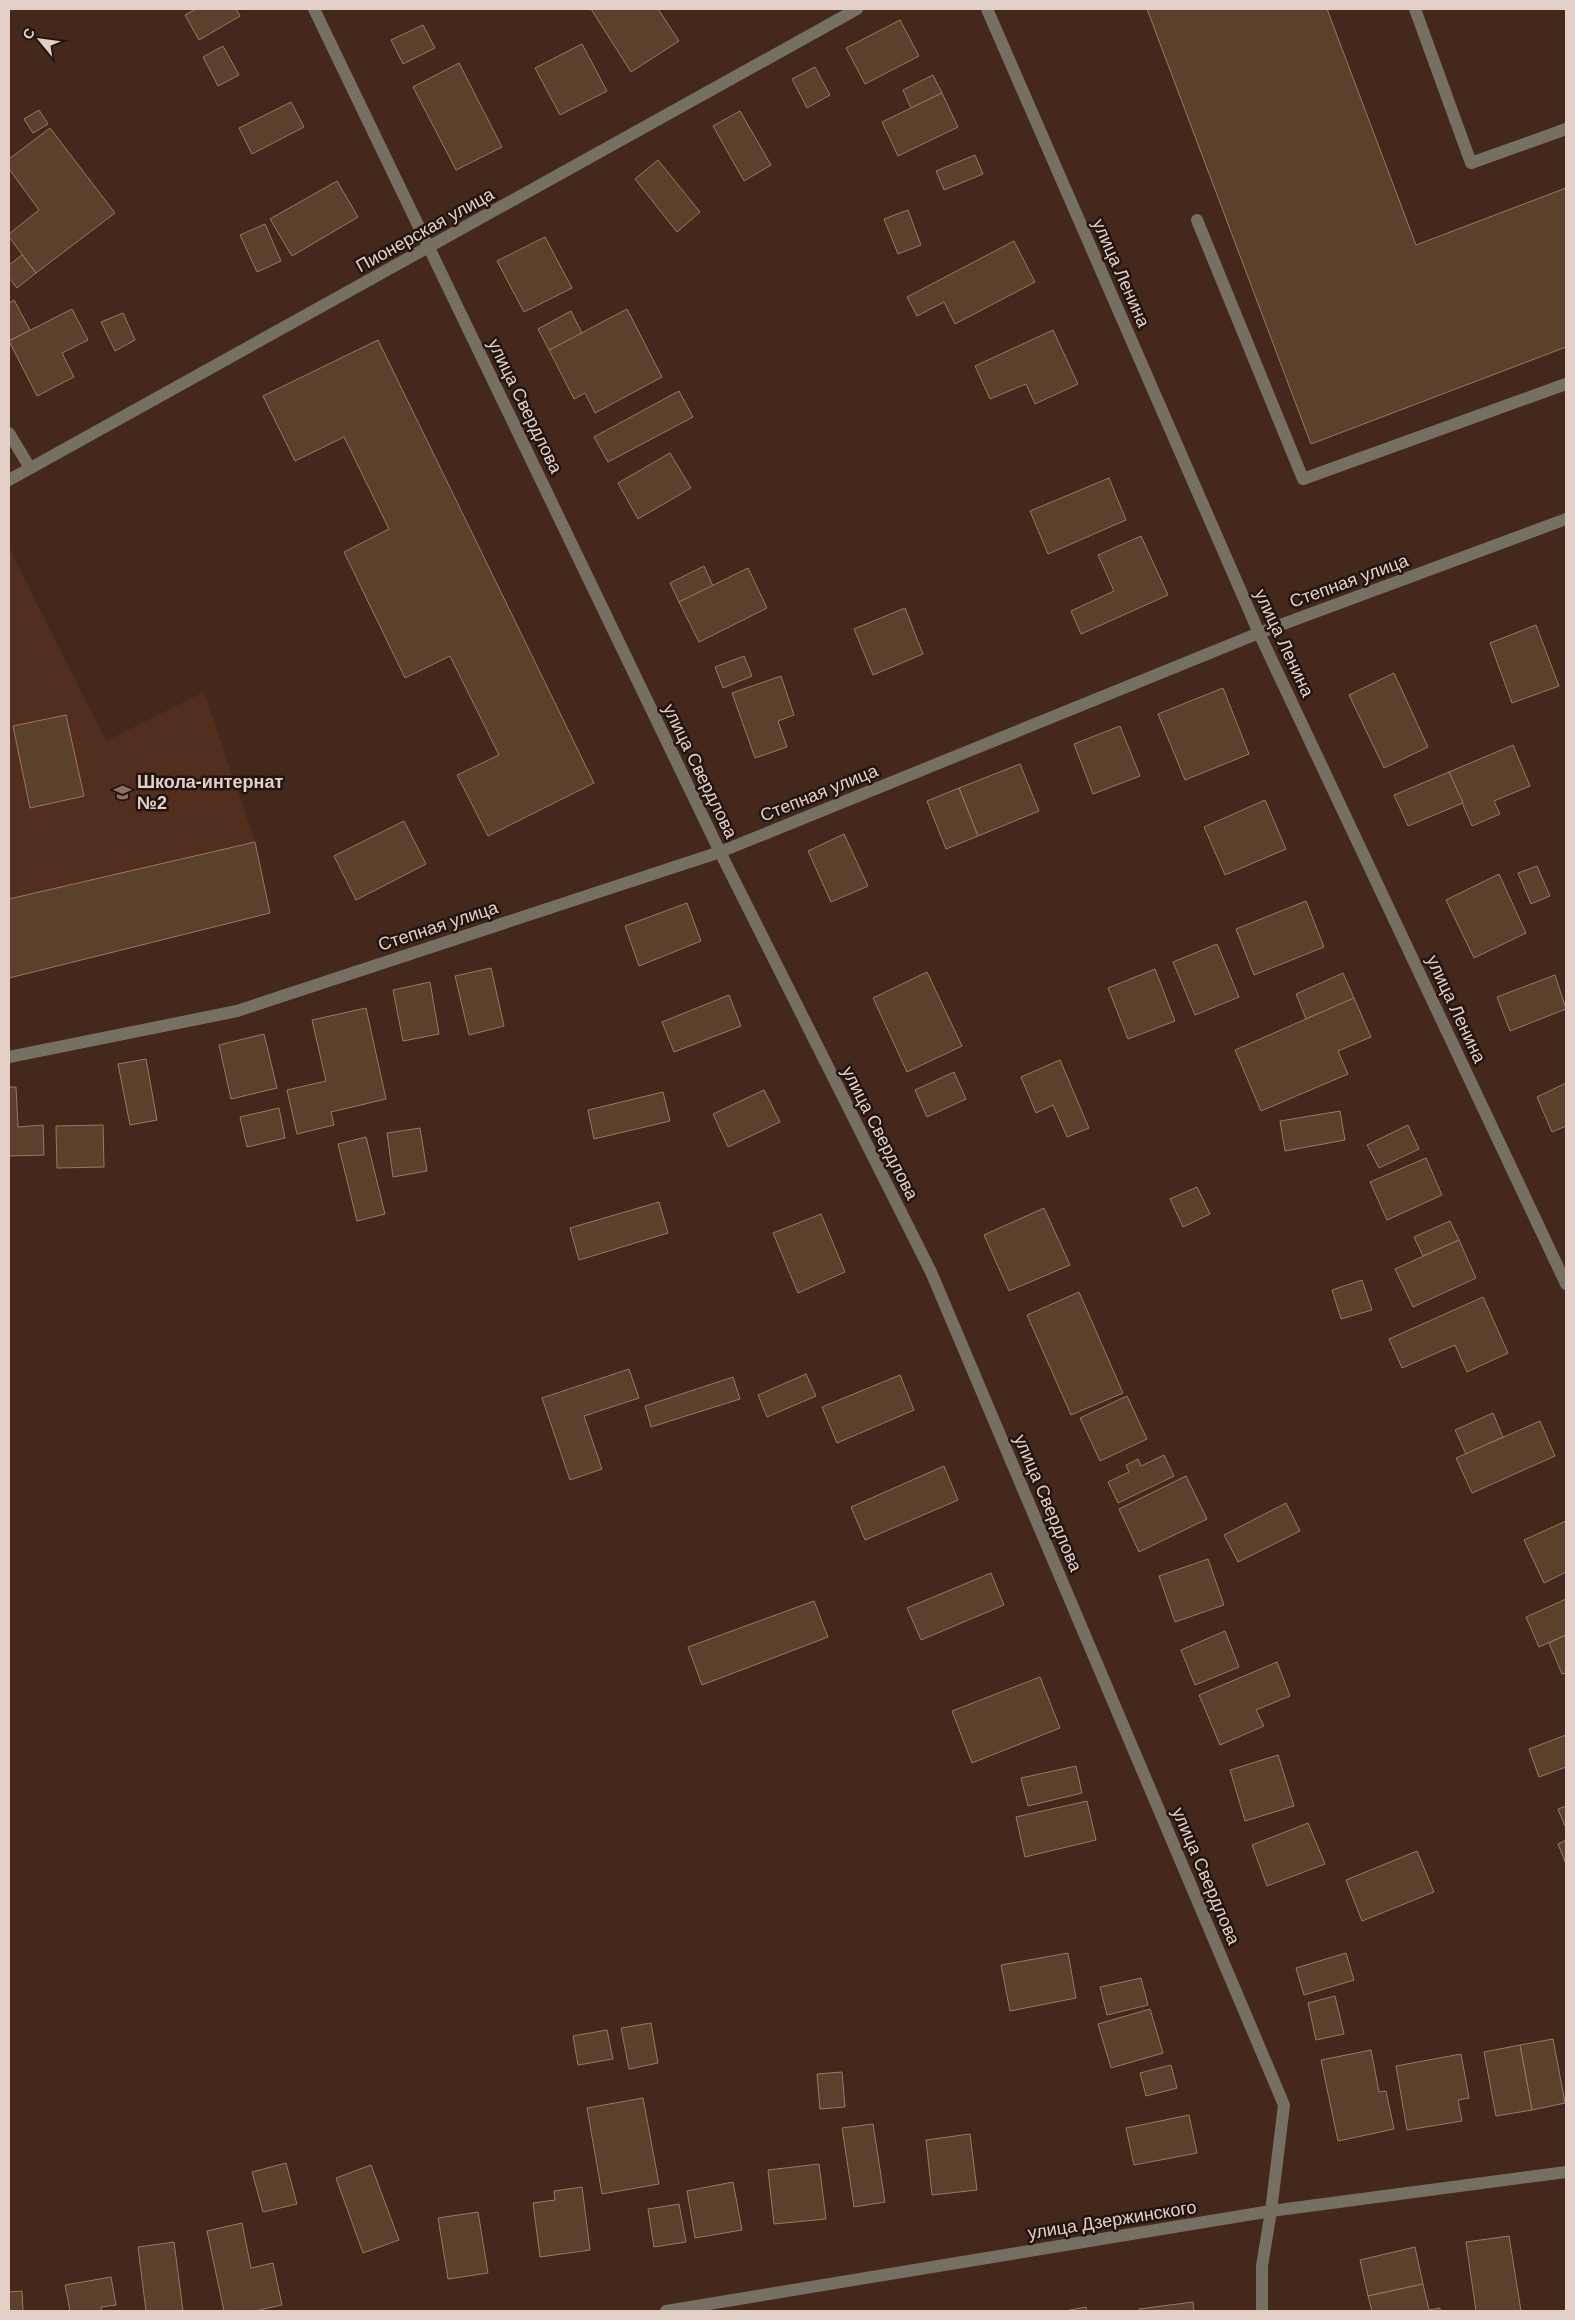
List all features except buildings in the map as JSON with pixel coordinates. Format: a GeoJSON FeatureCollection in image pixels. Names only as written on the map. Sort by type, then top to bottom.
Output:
{"type":"FeatureCollection","features":[{"type":"Feature","properties":{"kind":"street","name":"улица Свердлова"},"geometry":{"type":"LineString","coordinates":[[314,9],[720,852],[930,1272],[1284,2105],[1262,2266],[1262,2311]]}},
{"type":"Feature","properties":{"kind":"street","name":"Пионерская улица"},"geometry":{"type":"LineString","coordinates":[[9,480],[857,9]]}},
{"type":"Feature","properties":{"kind":"street","name":"улица Ленина"},"geometry":{"type":"LineString","coordinates":[[987,9],[1259,633],[1566,1284]]}},
{"type":"Feature","properties":{"kind":"street"},"geometry":{"type":"LineString","coordinates":[[1415,9],[1471,163],[1566,129]]}},
{"type":"Feature","properties":{"kind":"street"},"geometry":{"type":"LineString","coordinates":[[1197,220],[1304,479],[1566,384]]}},
{"type":"Feature","properties":{"kind":"street"},"geometry":{"type":"LineString","coordinates":[[9,433],[30,468]]}},
{"type":"Feature","properties":{"kind":"street","name":"Степная улица"},"geometry":{"type":"LineString","coordinates":[[9,1057],[237,1010],[720,852],[1259,633],[1566,519]]}},
{"type":"Feature","properties":{"kind":"street","name":"улица Дзержинского"},"geometry":{"type":"LineString","coordinates":[[666,2311],[1271,2211],[1566,2172]]}},
{"type":"Feature","properties":{"kind":"shaded area","name":"Школа-интернат №2"},"geometry":{"type":"Polygon","coordinates":[[[9,548],[106,741],[204,692],[255,842],[270,913],[9,978],[9,548]]]}},
{"type":"Feature","properties":{"kind":"place","name":"Школа-интернат №2"},"geometry":{"type":"Point","coordinates":[123,792]}}]}
